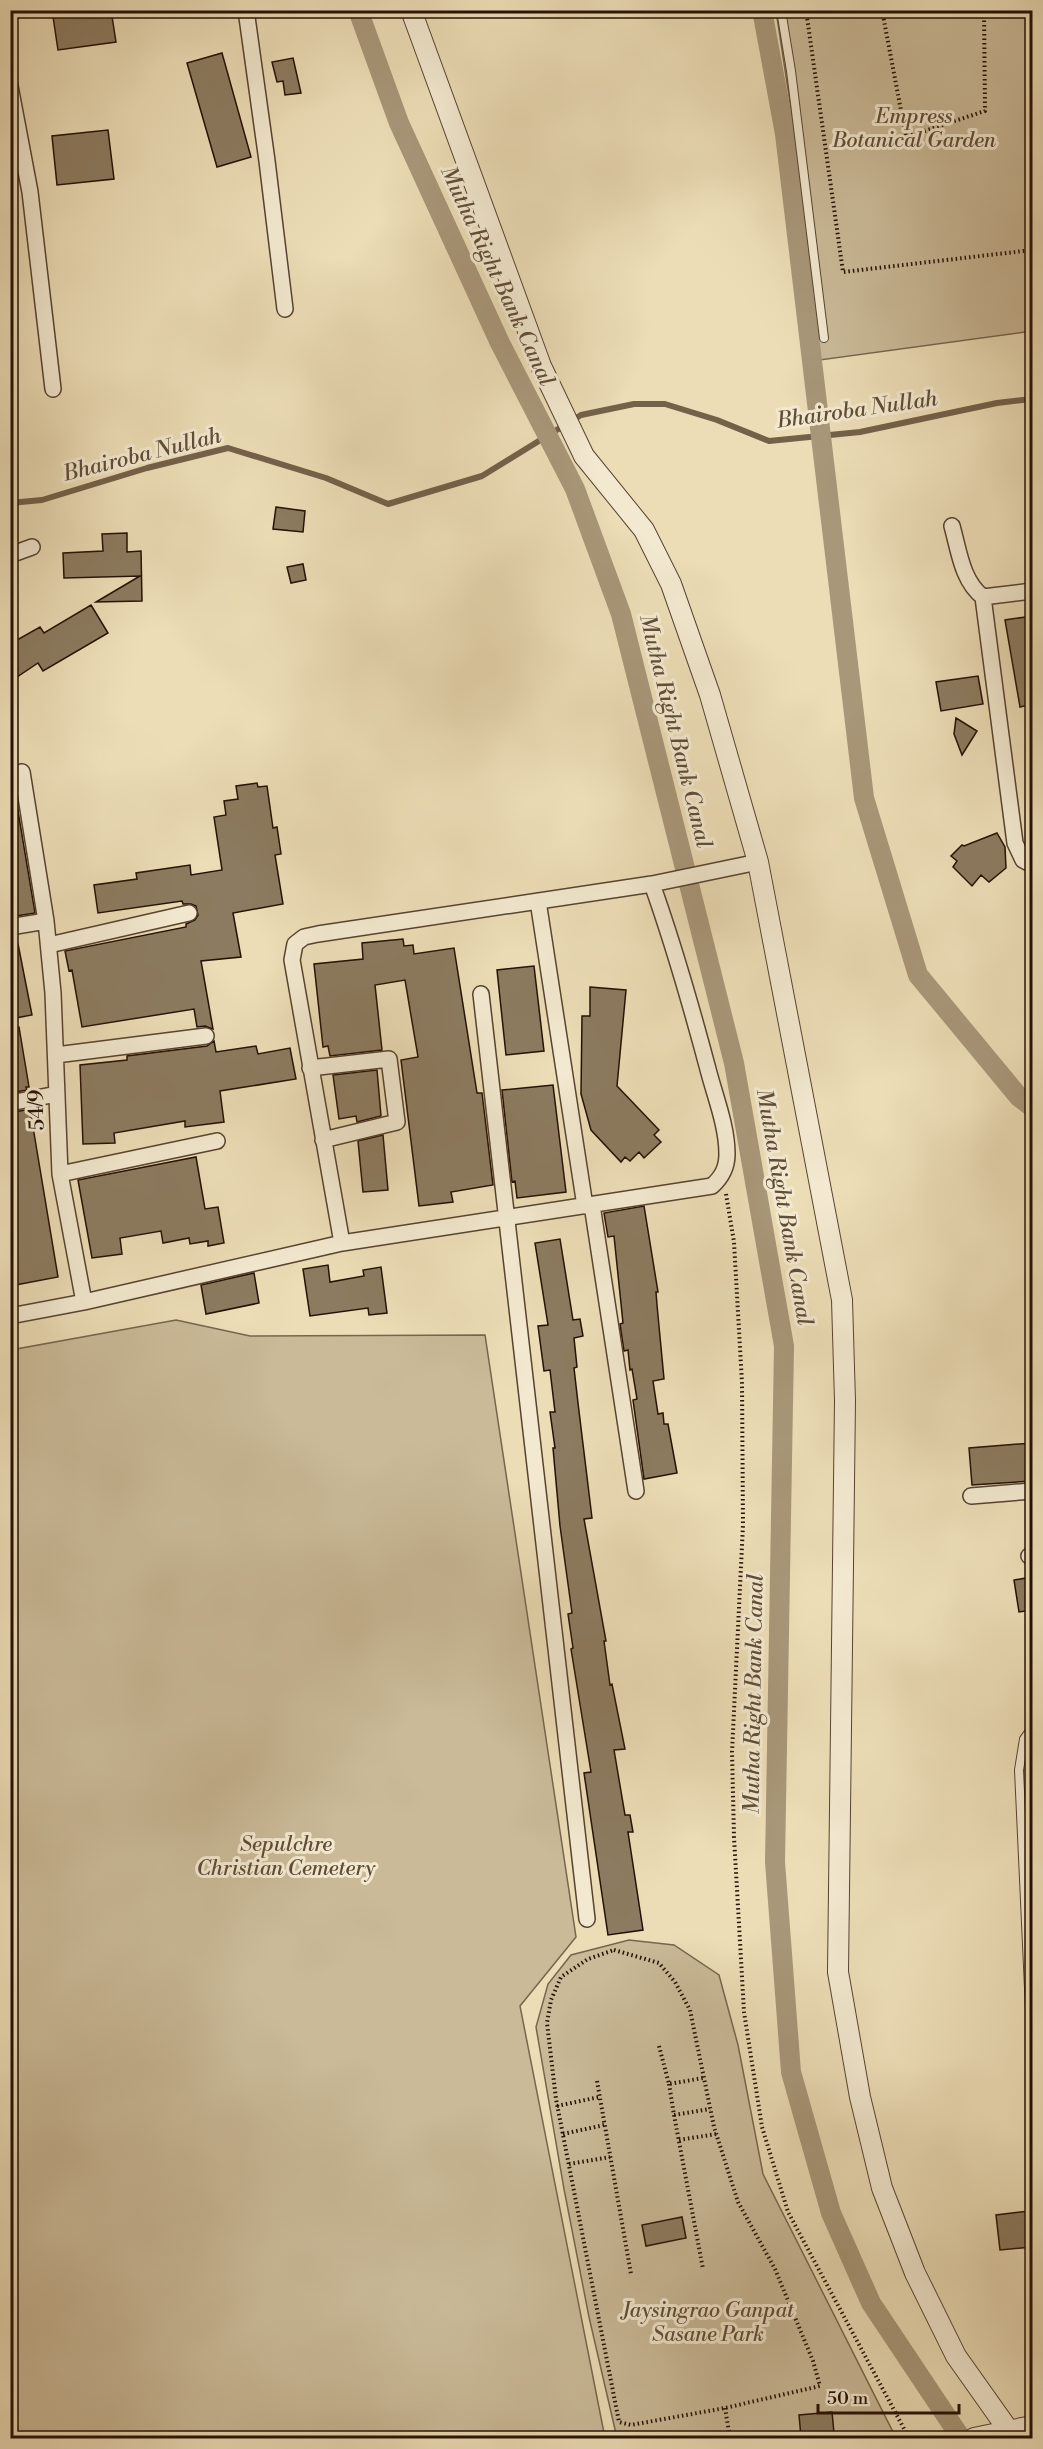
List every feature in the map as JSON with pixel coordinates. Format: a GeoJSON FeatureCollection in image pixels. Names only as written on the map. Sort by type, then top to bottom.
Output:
{"type":"FeatureCollection","features":[{"type":"Feature","properties":{"kind":"street"},"geometry":{"type":"LineString","coordinates":[[246,10],[285,309]]}},
{"type":"Feature","properties":{"kind":"street"},"geometry":{"type":"LineString","coordinates":[[411,10],[541,366],[584,456],[644,530],[671,584],[710,694],[758,862],[842,1300],[845,1401],[838,1972],[860,2097],[882,2188],[915,2273],[956,2356],[1006,2434]]}},
{"type":"Feature","properties":{"kind":"street"},"geometry":{"type":"LineString","coordinates":[[10,86],[30,192],[53,389]]}},
{"type":"Feature","properties":{"kind":"street"},"geometry":{"type":"LineString","coordinates":[[952,526],[972,588],[983,597],[1016,843],[1023,860],[1032,865]]}},
{"type":"Feature","properties":{"kind":"street"},"geometry":{"type":"LineString","coordinates":[[10,555],[32,547]]}},
{"type":"Feature","properties":{"kind":"street"},"geometry":{"type":"LineString","coordinates":[[983,597],[1032,591]]}},
{"type":"Feature","properties":{"kind":"street","name":"54/9"},"geometry":{"type":"LineString","coordinates":[[22,772],[46,921],[56,1055],[60,1174],[84,1302]]}},
{"type":"Feature","properties":{"kind":"street"},"geometry":{"type":"LineString","coordinates":[[342,1243],[292,960],[295,944],[304,938],[318,934],[652,884],[758,862]]}},
{"type":"Feature","properties":{"kind":"street"},"geometry":{"type":"LineString","coordinates":[[10,1316],[84,1302],[342,1243],[712,1186],[723,1176],[727,1155],[723,1126],[672,942],[652,884]]}},
{"type":"Feature","properties":{"kind":"street"},"geometry":{"type":"LineString","coordinates":[[538,901],[636,1491]]}},
{"type":"Feature","properties":{"kind":"street"},"geometry":{"type":"LineString","coordinates":[[48,945],[189,913]]}},
{"type":"Feature","properties":{"kind":"street"},"geometry":{"type":"LineString","coordinates":[[10,927],[46,921]]}},
{"type":"Feature","properties":{"kind":"street"},"geometry":{"type":"LineString","coordinates":[[481,993],[587,1919]]}},
{"type":"Feature","properties":{"kind":"street"},"geometry":{"type":"LineString","coordinates":[[56,1055],[206,1036]]}},
{"type":"Feature","properties":{"kind":"street"},"geometry":{"type":"LineString","coordinates":[[310,1068],[389,1059],[397,1122],[323,1140]]}},
{"type":"Feature","properties":{"kind":"street"},"geometry":{"type":"LineString","coordinates":[[10,1103],[57,1094]]}},
{"type":"Feature","properties":{"kind":"street"},"geometry":{"type":"LineString","coordinates":[[60,1174],[217,1141]]}},
{"type":"Feature","properties":{"kind":"street"},"geometry":{"type":"LineString","coordinates":[[971,1496],[1032,1491]]}},
{"type":"Feature","properties":{"kind":"street"},"geometry":{"type":"LineString","coordinates":[[974,2439],[1006,2434],[1032,2426]]}},
{"type":"Feature","properties":{"kind":"lane"},"geometry":{"type":"LineString","coordinates":[[781,10],[791,71],[824,338]]}},
{"type":"Feature","properties":{"kind":"lane"},"geometry":{"type":"LineString","coordinates":[[1030,2010],[1019,1770],[1024,1739],[1032,1728]]}},
{"type":"Feature","properties":{"kind":"path"},"geometry":{"type":"LineString","coordinates":[[806,10],[843,272],[1032,250]]}},
{"type":"Feature","properties":{"kind":"path"},"geometry":{"type":"LineString","coordinates":[[882,10],[906,136],[985,111],[984,10]]}},
{"type":"Feature","properties":{"kind":"path"},"geometry":{"type":"LineString","coordinates":[[723,1176],[735,1242],[742,1383],[742,1525],[732,1752],[734,1837],[744,2012],[762,2127],[788,2212],[909,2439]]}},
{"type":"Feature","properties":{"kind":"path"},"geometry":{"type":"LineString","coordinates":[[614,1950],[658,1963],[675,1982],[690,2010],[703,2078],[716,2134],[738,2202],[775,2269],[813,2361],[820,2386],[725,2408],[631,2425],[619,2422],[557,2106],[547,2023],[551,2000],[561,1977],[588,1959],[614,1950]]}},
{"type":"Feature","properties":{"kind":"path"},"geometry":{"type":"LineString","coordinates":[[659,2046],[669,2084],[702,2269]]}},
{"type":"Feature","properties":{"kind":"path"},"geometry":{"type":"LineString","coordinates":[[669,2084],[703,2078]]}},
{"type":"Feature","properties":{"kind":"path"},"geometry":{"type":"LineString","coordinates":[[597,2081],[631,2274]]}},
{"type":"Feature","properties":{"kind":"path"},"geometry":{"type":"LineString","coordinates":[[557,2106],[598,2097]]}},
{"type":"Feature","properties":{"kind":"path"},"geometry":{"type":"LineString","coordinates":[[674,2115],[710,2109]]}},
{"type":"Feature","properties":{"kind":"path"},"geometry":{"type":"LineString","coordinates":[[563,2134],[604,2125]]}},
{"type":"Feature","properties":{"kind":"path"},"geometry":{"type":"LineString","coordinates":[[679,2140],[716,2134]]}},
{"type":"Feature","properties":{"kind":"path"},"geometry":{"type":"LineString","coordinates":[[569,2164],[610,2157]]}},
{"type":"Feature","properties":{"kind":"path"},"geometry":{"type":"LineString","coordinates":[[725,2408],[730,2439]]}},
{"type":"Feature","properties":{"kind":"green space","name":"Empress Botanical Garden"},"geometry":{"type":"Polygon","coordinates":[[[776,11],[1032,11],[1032,331],[820,360],[795,135],[776,11]]]}},
{"type":"Feature","properties":{"kind":"green space","name":"Sepulchre Christian Cemetery"},"geometry":{"type":"Polygon","coordinates":[[[176,1320],[250,1336],[485,1335],[576,1937],[520,2006],[605,2438],[11,2438],[11,1350],[176,1320]]]}},
{"type":"Feature","properties":{"kind":"green space","name":"Jaysingrao Ganpat Sasane Park"},"geometry":{"type":"Polygon","coordinates":[[[629,1940],[674,1945],[719,1975],[738,2045],[763,2174],[893,2432],[851,2438],[617,2438],[589,2317],[536,2027],[548,1984],[571,1955],[629,1940]]]}},
{"type":"Feature","properties":{"kind":"building"},"geometry":{"type":"Polygon","coordinates":[[[52,10],[111,10],[116,42],[58,50],[52,10]]]}},
{"type":"Feature","properties":{"kind":"building"},"geometry":{"type":"Polygon","coordinates":[[[222,53],[251,157],[217,167],[187,63],[222,53]]]}},
{"type":"Feature","properties":{"kind":"building"},"geometry":{"type":"Polygon","coordinates":[[[293,58],[301,93],[285,95],[283,81],[277,82],[272,62],[293,58]]]}},
{"type":"Feature","properties":{"kind":"building"},"geometry":{"type":"Polygon","coordinates":[[[108,130],[114,179],[57,185],[52,136],[108,130]]]}},
{"type":"Feature","properties":{"kind":"building"},"geometry":{"type":"Polygon","coordinates":[[[276,507],[305,511],[303,532],[273,529],[276,507]]]}},
{"type":"Feature","properties":{"kind":"building"},"geometry":{"type":"Polygon","coordinates":[[[127,533],[127,552],[141,551],[142,601],[96,602],[140,576],[64,578],[63,553],[103,551],[102,534],[127,533]]]}},
{"type":"Feature","properties":{"kind":"building"},"geometry":{"type":"Polygon","coordinates":[[[303,564],[306,580],[291,583],[287,567],[303,564]]]}},
{"type":"Feature","properties":{"kind":"building"},"geometry":{"type":"Polygon","coordinates":[[[91,605],[108,633],[43,671],[38,663],[17,677],[10,667],[10,644],[40,627],[44,633],[91,605]]]}},
{"type":"Feature","properties":{"kind":"building"},"geometry":{"type":"Polygon","coordinates":[[[1032,616],[1032,704],[1020,707],[1005,620],[1032,616]]]}},
{"type":"Feature","properties":{"kind":"building"},"geometry":{"type":"Polygon","coordinates":[[[978,676],[983,704],[941,711],[936,682],[978,676]]]}},
{"type":"Feature","properties":{"kind":"building"},"geometry":{"type":"Polygon","coordinates":[[[956,718],[977,731],[962,755],[954,734],[956,718]]]}},
{"type":"Feature","properties":{"kind":"building"},"geometry":{"type":"Polygon","coordinates":[[[257,783],[258,787],[267,786],[273,828],[277,827],[281,854],[275,855],[283,904],[233,913],[241,957],[201,961],[213,1029],[205,1026],[197,1027],[194,1009],[82,1027],[72,970],[69,971],[65,951],[186,927],[186,924],[195,920],[198,915],[196,906],[183,904],[182,901],[98,913],[94,885],[137,879],[136,873],[190,865],[191,875],[222,870],[214,817],[226,815],[224,801],[238,799],[236,786],[257,783]]]}},
{"type":"Feature","properties":{"kind":"building"},"geometry":{"type":"Polygon","coordinates":[[[16,799],[35,913],[10,917],[10,800],[16,799]]]}},
{"type":"Feature","properties":{"kind":"building"},"geometry":{"type":"Polygon","coordinates":[[[997,833],[1005,847],[1006,868],[989,882],[981,875],[972,886],[953,867],[957,861],[951,856],[962,845],[997,833]]]}},
{"type":"Feature","properties":{"kind":"building"},"geometry":{"type":"Polygon","coordinates":[[[403,939],[404,946],[413,945],[414,954],[454,948],[477,1093],[482,1093],[493,1185],[451,1192],[453,1202],[419,1206],[401,1060],[418,1057],[405,980],[375,985],[382,1050],[330,1056],[328,1046],[323,1047],[314,964],[363,959],[362,943],[403,939]]]}},
{"type":"Feature","properties":{"kind":"building"},"geometry":{"type":"Polygon","coordinates":[[[18,944],[32,1015],[10,1019],[10,945],[18,944]]]}},
{"type":"Feature","properties":{"kind":"building"},"geometry":{"type":"Polygon","coordinates":[[[534,966],[544,1051],[506,1055],[497,970],[534,966]]]}},
{"type":"Feature","properties":{"kind":"building"},"geometry":{"type":"Polygon","coordinates":[[[590,987],[626,990],[617,1086],[659,1130],[654,1135],[661,1142],[644,1158],[639,1152],[630,1161],[625,1157],[621,1162],[591,1130],[581,1094],[582,1016],[590,1016],[590,987]]]}},
{"type":"Feature","properties":{"kind":"building"},"geometry":{"type":"Polygon","coordinates":[[[19,1027],[29,1087],[26,1087],[27,1090],[10,1093],[10,1028],[19,1027]]]}},
{"type":"Feature","properties":{"kind":"building"},"geometry":{"type":"Polygon","coordinates":[[[214,1041],[216,1052],[256,1046],[258,1054],[290,1048],[296,1079],[220,1091],[224,1122],[185,1127],[185,1121],[114,1133],[115,1143],[83,1144],[80,1065],[127,1060],[127,1056],[207,1046],[214,1041]]]}},
{"type":"Feature","properties":{"kind":"building"},"geometry":{"type":"Polygon","coordinates":[[[377,1070],[381,1116],[357,1122],[356,1116],[339,1119],[333,1075],[377,1070]]]}},
{"type":"Feature","properties":{"kind":"building"},"geometry":{"type":"Polygon","coordinates":[[[553,1085],[566,1192],[517,1198],[515,1181],[512,1182],[502,1090],[553,1085]]]}},
{"type":"Feature","properties":{"kind":"building"},"geometry":{"type":"Polygon","coordinates":[[[30,1109],[58,1277],[10,1286],[10,1113],[30,1109]]]}},
{"type":"Feature","properties":{"kind":"building"},"geometry":{"type":"Polygon","coordinates":[[[383,1135],[388,1190],[363,1192],[358,1141],[383,1135]]]}},
{"type":"Feature","properties":{"kind":"building"},"geometry":{"type":"Polygon","coordinates":[[[196,1157],[205,1209],[218,1207],[224,1243],[208,1246],[208,1241],[190,1244],[189,1238],[163,1243],[161,1231],[120,1238],[122,1254],[92,1258],[78,1180],[196,1157]]]}},
{"type":"Feature","properties":{"kind":"building"},"geometry":{"type":"Polygon","coordinates":[[[644,1206],[658,1292],[656,1292],[664,1379],[653,1381],[658,1414],[663,1413],[664,1424],[668,1424],[677,1473],[644,1479],[633,1400],[637,1399],[628,1350],[624,1351],[620,1324],[623,1323],[614,1236],[608,1237],[604,1213],[644,1206]]]}},
{"type":"Feature","properties":{"kind":"building"},"geometry":{"type":"Polygon","coordinates":[[[560,1239],[573,1320],[580,1319],[583,1336],[574,1338],[577,1367],[574,1368],[592,1518],[584,1519],[606,1641],[604,1641],[610,1685],[612,1684],[625,1749],[614,1750],[625,1815],[630,1815],[633,1832],[628,1832],[643,1930],[608,1935],[584,1773],[591,1772],[571,1649],[573,1648],[568,1614],[572,1613],[560,1526],[553,1448],[555,1448],[550,1412],[555,1412],[550,1370],[544,1371],[538,1326],[548,1325],[535,1243],[560,1239]]]}},
{"type":"Feature","properties":{"kind":"building"},"geometry":{"type":"Polygon","coordinates":[[[328,1265],[330,1282],[364,1276],[363,1270],[381,1267],[387,1313],[369,1315],[368,1308],[310,1316],[303,1269],[328,1265]]]}},
{"type":"Feature","properties":{"kind":"building"},"geometry":{"type":"Polygon","coordinates":[[[254,1273],[259,1303],[206,1314],[201,1285],[254,1273]]]}},
{"type":"Feature","properties":{"kind":"building"},"geometry":{"type":"Polygon","coordinates":[[[1032,1443],[1032,1481],[972,1485],[969,1448],[1032,1443]]]}},
{"type":"Feature","properties":{"kind":"building"},"geometry":{"type":"Polygon","coordinates":[[[1032,1577],[1032,1610],[1019,1612],[1014,1580],[1032,1577]]]}},
{"type":"Feature","properties":{"kind":"building"},"geometry":{"type":"Polygon","coordinates":[[[1029,2211],[1032,2247],[1000,2250],[996,2215],[1029,2211]]]}},
{"type":"Feature","properties":{"kind":"building"},"geometry":{"type":"Polygon","coordinates":[[[682,2217],[686,2238],[646,2246],[642,2225],[682,2217]]]}},
{"type":"Feature","properties":{"kind":"building"},"geometry":{"type":"Polygon","coordinates":[[[832,2412],[834,2433],[801,2437],[799,2415],[832,2412]]]}},
{"type":"Feature","properties":{"kind":"waterway","name":"Mutha Right Bank Canal"},"geometry":{"type":"LineString","coordinates":[[358,10],[399,123],[500,343],[575,489],[621,614],[734,1063],[784,1346],[775,1862],[791,2072],[831,2213],[871,2303],[961,2438]]}},
{"type":"Feature","properties":{"kind":"waterway"},"geometry":{"type":"LineString","coordinates":[[762,10],[785,134],[864,798],[918,975],[1019,1097],[1032,1107]]}},
{"type":"Feature","properties":{"kind":"waterway","name":"Bhairoba Nullah"},"geometry":{"type":"LineString","coordinates":[[10,503],[42,500],[147,468],[228,448],[326,478],[388,504],[482,476],[581,415],[634,404],[665,404],[717,420],[769,441],[860,432],[997,403],[1032,399]]}}]}
